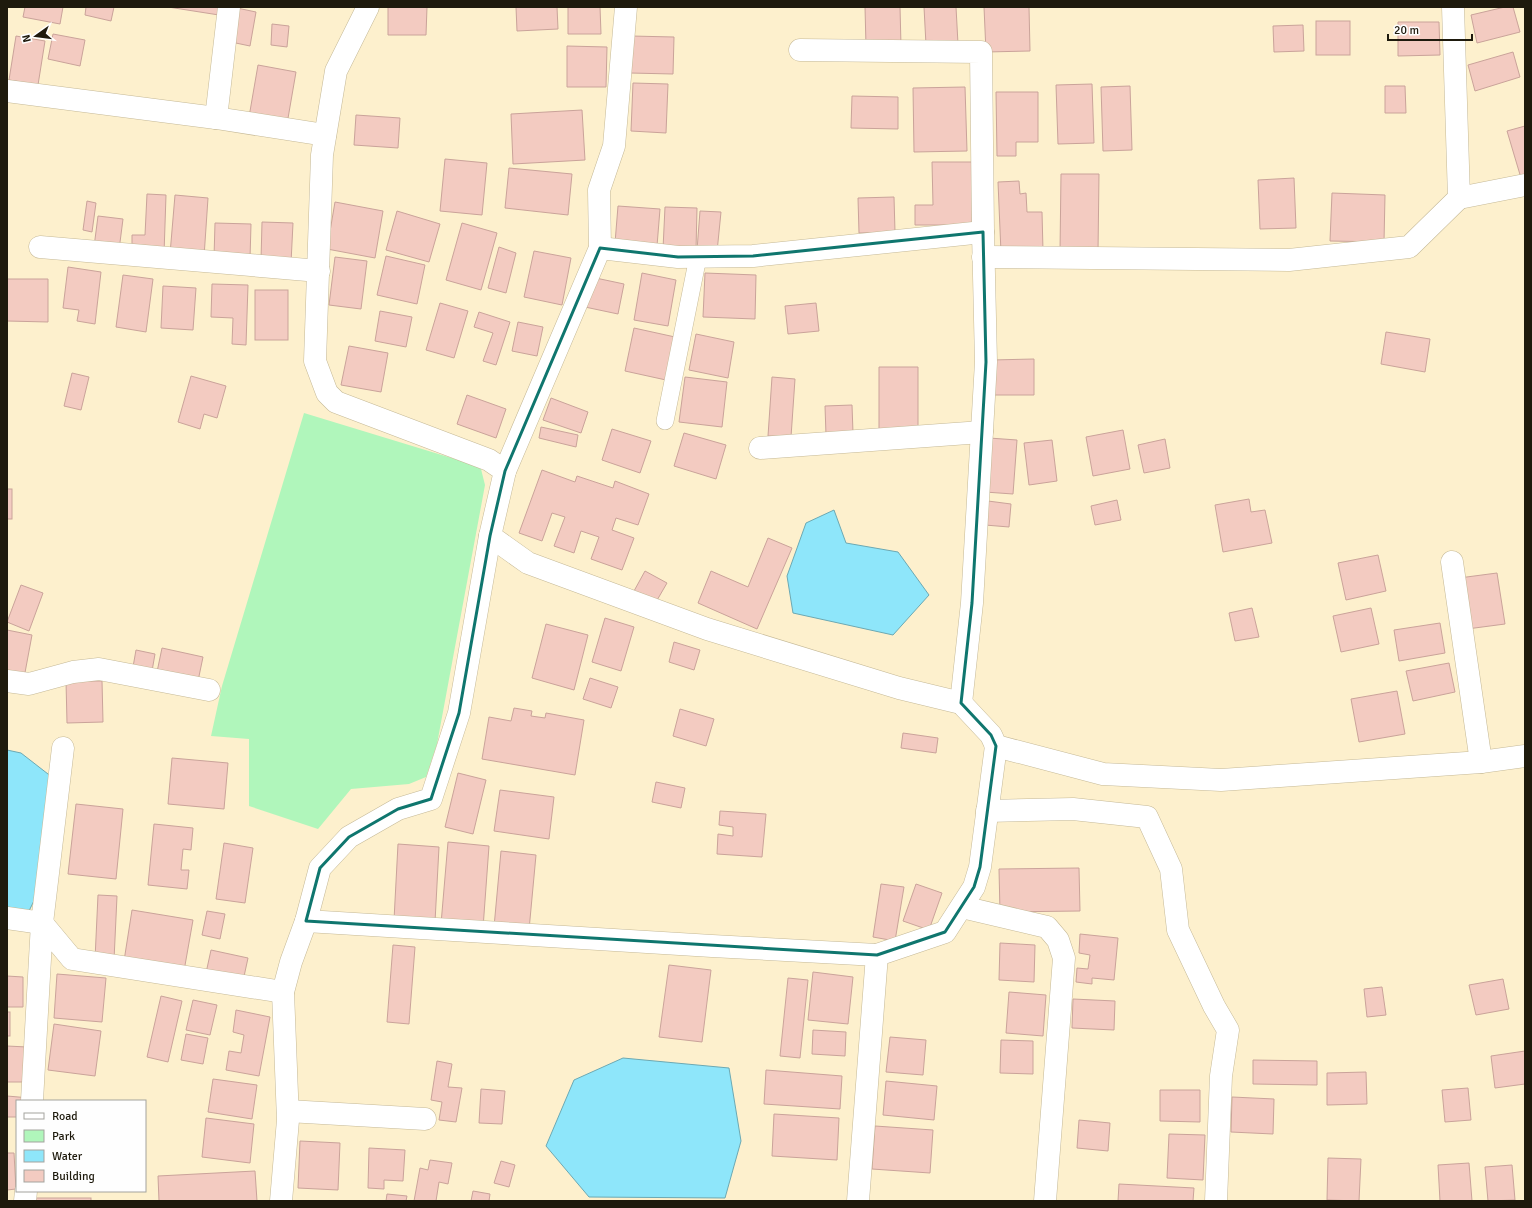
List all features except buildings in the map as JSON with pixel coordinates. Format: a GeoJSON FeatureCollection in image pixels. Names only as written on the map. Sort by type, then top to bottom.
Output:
{"type":"FeatureCollection","features":[{"type":"Feature","properties":{"kind":"street"},"geometry":{"type":"LineString","coordinates":[[216,118],[230,7]]}},
{"type":"Feature","properties":{"kind":"street"},"geometry":{"type":"LineString","coordinates":[[368,7],[336,71],[322,155],[315,361],[327,393],[336,402],[489,460],[506,471]]}},
{"type":"Feature","properties":{"kind":"street"},"geometry":{"type":"LineString","coordinates":[[281,1201],[288,1111],[284,992],[291,962],[306,921],[320,868],[349,837],[398,809],[431,799],[459,713],[490,536],[506,471],[600,248],[599,190],[614,146],[626,7]]}},
{"type":"Feature","properties":{"kind":"street"},"geometry":{"type":"LineString","coordinates":[[1453,7],[1459,198]]}},
{"type":"Feature","properties":{"kind":"street"},"geometry":{"type":"LineString","coordinates":[[800,50],[981,52],[983,257],[986,362],[972,603],[962,704]]}},
{"type":"Feature","properties":{"kind":"street"},"geometry":{"type":"LineString","coordinates":[[7,92],[216,118],[325,135]]}},
{"type":"Feature","properties":{"kind":"street"},"geometry":{"type":"LineString","coordinates":[[983,257],[1289,260],[1409,247],[1459,198],[1525,184]]}},
{"type":"Feature","properties":{"kind":"street"},"geometry":{"type":"LineString","coordinates":[[600,248],[678,258],[753,256],[983,232]]}},
{"type":"Feature","properties":{"kind":"street"},"geometry":{"type":"LineString","coordinates":[[40,247],[319,271]]}},
{"type":"Feature","properties":{"kind":"street"},"geometry":{"type":"LineString","coordinates":[[760,448],[982,432]]}},
{"type":"Feature","properties":{"kind":"street"},"geometry":{"type":"LineString","coordinates":[[306,921],[877,955],[945,932],[974,887],[980,867],[996,746],[991,736],[962,704],[899,688],[707,629],[528,563],[490,536]]}},
{"type":"Feature","properties":{"kind":"street"},"geometry":{"type":"LineString","coordinates":[[1452,562],[1481,762]]}},
{"type":"Feature","properties":{"kind":"street"},"geometry":{"type":"LineString","coordinates":[[7,681],[30,684],[73,672],[99,669],[209,690]]}},
{"type":"Feature","properties":{"kind":"street"},"geometry":{"type":"LineString","coordinates":[[996,746],[1103,774],[1221,780],[1481,762],[1525,756]]}},
{"type":"Feature","properties":{"kind":"street"},"geometry":{"type":"LineString","coordinates":[[32,1100],[42,923],[63,748]]}},
{"type":"Feature","properties":{"kind":"street"},"geometry":{"type":"LineString","coordinates":[[987,811],[1072,809],[1147,817],[1171,869],[1178,930],[1214,1006],[1228,1030],[1221,1076],[1216,1201]]}},
{"type":"Feature","properties":{"kind":"street"},"geometry":{"type":"LineString","coordinates":[[962,907],[1047,927],[1058,940],[1064,958],[1045,1201]]}},
{"type":"Feature","properties":{"kind":"street"},"geometry":{"type":"LineString","coordinates":[[7,918],[42,923],[72,959],[284,992]]}},
{"type":"Feature","properties":{"kind":"street"},"geometry":{"type":"LineString","coordinates":[[858,1201],[877,955]]}},
{"type":"Feature","properties":{"kind":"street"},"geometry":{"type":"LineString","coordinates":[[288,1111],[425,1119]]}},
{"type":"Feature","properties":{"kind":"lane"},"geometry":{"type":"LineString","coordinates":[[665,421],[698,257]]}},
{"type":"Feature","properties":{"kind":"highlighted area"},"geometry":{"type":"Polygon","coordinates":[[[983,232],[986,362],[972,603],[961,703],[991,735],[996,746],[980,867],[974,887],[945,932],[877,955],[306,921],[320,868],[349,837],[398,809],[431,799],[459,713],[490,536],[505,471],[600,248],[678,257],[753,256],[983,232]]]}},
{"type":"Feature","properties":{"kind":"green space"},"geometry":{"type":"Polygon","coordinates":[[[304,413],[468,463],[481,469],[485,485],[437,744],[426,777],[409,784],[351,789],[318,829],[249,806],[249,739],[211,736],[222,686],[304,413]]]}},
{"type":"Feature","properties":{"kind":"water"},"geometry":{"type":"Polygon","coordinates":[[[834,510],[846,543],[898,552],[929,595],[893,635],[793,613],[787,576],[806,523],[834,510]]]}},
{"type":"Feature","properties":{"kind":"water"},"geometry":{"type":"Polygon","coordinates":[[[7,750],[21,753],[57,781],[54,860],[27,915],[7,920],[7,750]]]}},
{"type":"Feature","properties":{"kind":"water"},"geometry":{"type":"Polygon","coordinates":[[[623,1058],[729,1068],[741,1141],[725,1198],[589,1197],[546,1146],[574,1080],[623,1058]]]}}]}
